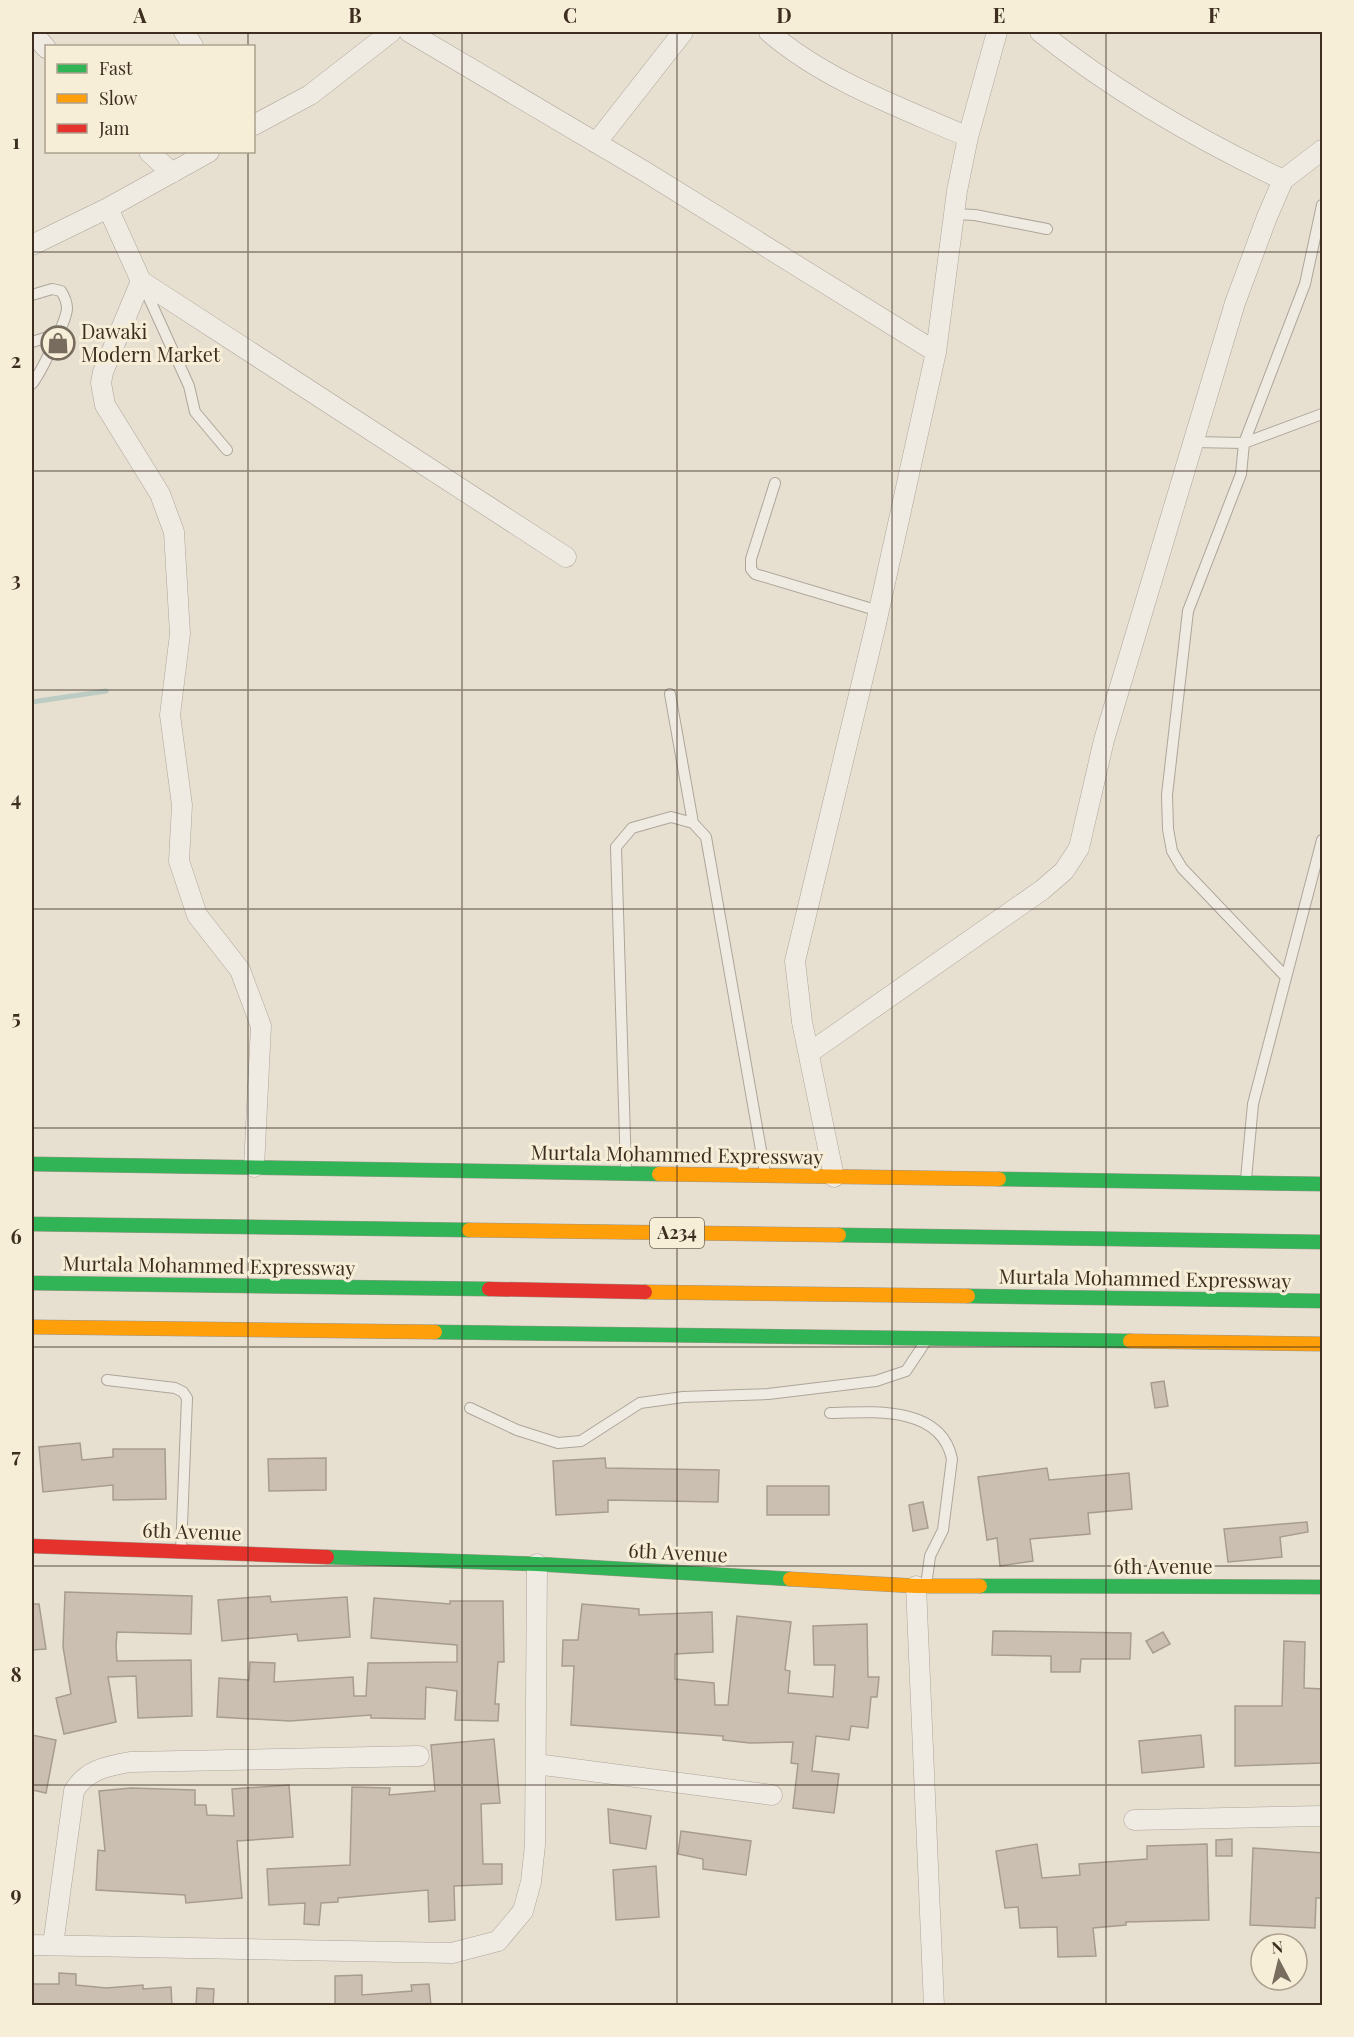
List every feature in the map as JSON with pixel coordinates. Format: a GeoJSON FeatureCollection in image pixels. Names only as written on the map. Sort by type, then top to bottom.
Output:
{"type":"FeatureCollection","features":[{"type":"Feature","properties":{"kind":"main road","name":"Murtala Mohammed Expressway"},"geometry":{"type":"LineString","coordinates":[[32,1164],[1323,1184]]}},
{"type":"Feature","properties":{"kind":"main road","name":"Murtala Mohammed Expressway"},"geometry":{"type":"LineString","coordinates":[[32,1224],[1323,1242]]}},
{"type":"Feature","properties":{"kind":"main road","name":"Murtala Mohammed Expressway"},"geometry":{"type":"LineString","coordinates":[[32,1283],[1323,1301]]}},
{"type":"Feature","properties":{"kind":"main road"},"geometry":{"type":"LineString","coordinates":[[32,1327],[1323,1344]]}},
{"type":"Feature","properties":{"kind":"main road","name":"6th Avenue"},"geometry":{"type":"LineString","coordinates":[[32,1545],[537,1564],[921,1586],[1323,1587]]}},
{"type":"Feature","properties":{"kind":"street"},"geometry":{"type":"LineString","coordinates":[[32,32],[45,47]]}},
{"type":"Feature","properties":{"kind":"street"},"geometry":{"type":"LineString","coordinates":[[184,32],[192,45]]}},
{"type":"Feature","properties":{"kind":"street"},"geometry":{"type":"LineString","coordinates":[[255,124],[310,95],[391,32]]}},
{"type":"Feature","properties":{"kind":"street"},"geometry":{"type":"LineString","coordinates":[[409,32],[596,143],[936,352]]}},
{"type":"Feature","properties":{"kind":"street"},"geometry":{"type":"LineString","coordinates":[[596,143],[683,32]]}},
{"type":"Feature","properties":{"kind":"street"},"geometry":{"type":"LineString","coordinates":[[769,32],[808,61],[860,89],[968,137]]}},
{"type":"Feature","properties":{"kind":"street"},"geometry":{"type":"LineString","coordinates":[[834,1177],[809,1053],[795,961],[879,611],[936,352],[954,214],[968,137],[997,32]]}},
{"type":"Feature","properties":{"kind":"street"},"geometry":{"type":"LineString","coordinates":[[1040,32],[1065,52],[1167,119],[1283,180]]}},
{"type":"Feature","properties":{"kind":"street"},"geometry":{"type":"LineString","coordinates":[[809,1053],[1042,890],[1064,871],[1079,848],[1104,740],[1235,303],[1283,180],[1323,150]]}},
{"type":"Feature","properties":{"kind":"street"},"geometry":{"type":"LineString","coordinates":[[150,153],[172,173]]}},
{"type":"Feature","properties":{"kind":"street"},"geometry":{"type":"LineString","coordinates":[[35,239],[108,208],[207,153]]}},
{"type":"Feature","properties":{"kind":"street"},"geometry":{"type":"LineString","coordinates":[[108,208],[141,281],[566,557]]}},
{"type":"Feature","properties":{"kind":"street"},"geometry":{"type":"LineString","coordinates":[[141,281],[103,372],[101,393],[105,405],[160,494],[174,532],[180,634],[170,715],[182,805],[179,861],[197,915],[240,970],[261,1026],[254,1167]]}},
{"type":"Feature","properties":{"kind":"street"},"geometry":{"type":"LineString","coordinates":[[32,1945],[452,1953],[498,1941],[523,1911],[531,1882],[535,1845],[537,1564]]}},
{"type":"Feature","properties":{"kind":"street"},"geometry":{"type":"LineString","coordinates":[[921,1586],[934,2006]]}},
{"type":"Feature","properties":{"kind":"street"},"geometry":{"type":"LineString","coordinates":[[53,1945],[74,1791],[80,1780],[92,1772],[130,1762],[419,1756]]}},
{"type":"Feature","properties":{"kind":"street"},"geometry":{"type":"LineString","coordinates":[[536,1764],[772,1795]]}},
{"type":"Feature","properties":{"kind":"street"},"geometry":{"type":"LineString","coordinates":[[1134,1820],[1323,1816]]}},
{"type":"Feature","properties":{"kind":"lane"},"geometry":{"type":"LineString","coordinates":[[1285,976],[1182,868],[1172,851],[1168,829],[1167,795],[1188,611],[1241,474],[1244,443],[1305,284],[1323,205]]}},
{"type":"Feature","properties":{"kind":"lane"},"geometry":{"type":"LineString","coordinates":[[954,214],[975,215],[1047,229]]}},
{"type":"Feature","properties":{"kind":"lane"},"geometry":{"type":"LineString","coordinates":[[141,281],[189,386],[195,412],[227,450]]}},
{"type":"Feature","properties":{"kind":"lane"},"geometry":{"type":"LineString","coordinates":[[32,295],[52,289],[61,291],[66,298],[67,312],[32,384]]}},
{"type":"Feature","properties":{"kind":"lane"},"geometry":{"type":"LineString","coordinates":[[32,342],[57,334]]}},
{"type":"Feature","properties":{"kind":"lane"},"geometry":{"type":"LineString","coordinates":[[1193,442],[1244,443],[1323,414]]}},
{"type":"Feature","properties":{"kind":"lane"},"geometry":{"type":"LineString","coordinates":[[775,483],[751,559],[755,574],[879,611]]}},
{"type":"Feature","properties":{"kind":"lane"},"geometry":{"type":"LineString","coordinates":[[670,694],[693,823],[706,837],[765,1175]]}},
{"type":"Feature","properties":{"kind":"lane"},"geometry":{"type":"LineString","coordinates":[[627,1173],[616,848],[632,828],[671,818],[693,823]]}},
{"type":"Feature","properties":{"kind":"lane"},"geometry":{"type":"LineString","coordinates":[[1246,1183],[1253,1104],[1285,976],[1323,840]]}},
{"type":"Feature","properties":{"kind":"lane"},"geometry":{"type":"LineString","coordinates":[[470,1408],[517,1430],[558,1443],[581,1441],[640,1403],[683,1397],[768,1394],[876,1381],[906,1371],[928,1339]]}},
{"type":"Feature","properties":{"kind":"lane"},"geometry":{"type":"LineString","coordinates":[[107,1380],[175,1388],[183,1392],[187,1398],[181,1551]]}},
{"type":"Feature","properties":{"kind":"lane"},"geometry":{"type":"LineString","coordinates":[[830,1413],[894,1412],[921,1421],[944,1440],[950,1449],[952,1459],[943,1530],[930,1556],[921,1586]]}},
{"type":"Feature","properties":{"kind":"building"},"geometry":{"type":"Polygon","coordinates":[[[1164,1381],[1168,1406],[1155,1408],[1151,1383],[1164,1381]]]}},
{"type":"Feature","properties":{"kind":"building"},"geometry":{"type":"Polygon","coordinates":[[[80,1443],[82,1460],[113,1457],[113,1449],[165,1449],[166,1499],[113,1500],[113,1485],[43,1492],[39,1447],[80,1443]]]}},
{"type":"Feature","properties":{"kind":"building"},"geometry":{"type":"Polygon","coordinates":[[[326,1458],[326,1490],[269,1491],[268,1459],[326,1458]]]}},
{"type":"Feature","properties":{"kind":"building"},"geometry":{"type":"Polygon","coordinates":[[[605,1458],[606,1468],[719,1470],[718,1502],[608,1500],[608,1512],[556,1515],[553,1461],[605,1458]]]}},
{"type":"Feature","properties":{"kind":"building"},"geometry":{"type":"Polygon","coordinates":[[[1047,1468],[1049,1480],[1129,1473],[1132,1509],[1088,1513],[1090,1534],[1030,1539],[1033,1561],[1000,1566],[997,1538],[987,1540],[978,1477],[1047,1468]]]}},
{"type":"Feature","properties":{"kind":"building"},"geometry":{"type":"Polygon","coordinates":[[[767,1486],[829,1486],[829,1515],[767,1515],[767,1486]]]}},
{"type":"Feature","properties":{"kind":"building"},"geometry":{"type":"Polygon","coordinates":[[[923,1502],[928,1528],[913,1531],[909,1505],[923,1502]]]}},
{"type":"Feature","properties":{"kind":"building"},"geometry":{"type":"Polygon","coordinates":[[[1307,1522],[1308,1532],[1280,1537],[1282,1557],[1228,1562],[1224,1529],[1307,1522]]]}},
{"type":"Feature","properties":{"kind":"building"},"geometry":{"type":"Polygon","coordinates":[[[65,1592],[192,1596],[191,1634],[117,1632],[116,1646],[117,1661],[191,1660],[192,1716],[138,1718],[136,1676],[108,1677],[116,1722],[64,1734],[56,1698],[71,1694],[63,1647],[65,1592]]]}},
{"type":"Feature","properties":{"kind":"building"},"geometry":{"type":"Polygon","coordinates":[[[270,1596],[271,1602],[347,1597],[350,1637],[298,1641],[297,1634],[222,1641],[218,1600],[270,1596]]]}},
{"type":"Feature","properties":{"kind":"building"},"geometry":{"type":"Polygon","coordinates":[[[374,1598],[450,1604],[450,1601],[503,1601],[504,1662],[498,1662],[495,1704],[499,1704],[498,1721],[455,1720],[457,1691],[426,1687],[425,1719],[371,1718],[371,1715],[290,1721],[217,1717],[219,1678],[249,1680],[250,1662],[275,1663],[274,1682],[353,1677],[354,1696],[366,1696],[368,1663],[457,1662],[457,1645],[371,1638],[374,1598]]]}},
{"type":"Feature","properties":{"kind":"building"},"geometry":{"type":"Polygon","coordinates":[[[32,1604],[39,1604],[46,1649],[32,1650],[32,1604]]]}},
{"type":"Feature","properties":{"kind":"building"},"geometry":{"type":"Polygon","coordinates":[[[582,1604],[639,1609],[639,1615],[712,1612],[713,1652],[675,1654],[675,1679],[714,1683],[715,1705],[728,1705],[737,1616],[791,1622],[785,1670],[790,1671],[788,1693],[833,1697],[835,1665],[814,1665],[813,1626],[867,1624],[868,1677],[879,1677],[877,1697],[871,1697],[868,1728],[851,1726],[849,1740],[816,1736],[812,1771],[839,1774],[834,1813],[793,1808],[798,1764],[791,1763],[793,1742],[750,1743],[723,1740],[723,1736],[571,1725],[574,1666],[562,1666],[563,1640],[578,1640],[582,1604]]]}},
{"type":"Feature","properties":{"kind":"building"},"geometry":{"type":"Polygon","coordinates":[[[993,1631],[1131,1633],[1130,1659],[1081,1659],[1080,1672],[1051,1672],[1051,1656],[992,1655],[993,1631]]]}},
{"type":"Feature","properties":{"kind":"building"},"geometry":{"type":"Polygon","coordinates":[[[1163,1632],[1170,1644],[1153,1653],[1146,1641],[1163,1632]]]}},
{"type":"Feature","properties":{"kind":"building"},"geometry":{"type":"Polygon","coordinates":[[[1284,1641],[1305,1642],[1304,1688],[1323,1689],[1323,1763],[1235,1766],[1235,1706],[1282,1706],[1284,1641]]]}},
{"type":"Feature","properties":{"kind":"building"},"geometry":{"type":"Polygon","coordinates":[[[32,1735],[56,1740],[46,1793],[32,1790],[32,1735]]]}},
{"type":"Feature","properties":{"kind":"building"},"geometry":{"type":"Polygon","coordinates":[[[1201,1735],[1204,1767],[1142,1773],[1139,1741],[1201,1735]]]}},
{"type":"Feature","properties":{"kind":"building"},"geometry":{"type":"Polygon","coordinates":[[[494,1739],[500,1803],[481,1804],[483,1864],[502,1864],[502,1884],[454,1886],[455,1920],[429,1922],[428,1890],[338,1898],[338,1902],[321,1903],[319,1925],[304,1924],[305,1903],[269,1905],[267,1869],[350,1865],[352,1787],[390,1788],[389,1795],[435,1791],[431,1745],[494,1739]]]}},
{"type":"Feature","properties":{"kind":"building"},"geometry":{"type":"Polygon","coordinates":[[[289,1785],[293,1837],[237,1841],[242,1898],[186,1903],[185,1895],[96,1890],[98,1850],[105,1851],[99,1791],[131,1788],[195,1790],[195,1805],[206,1805],[207,1815],[234,1816],[232,1789],[289,1785]]]}},
{"type":"Feature","properties":{"kind":"building"},"geometry":{"type":"Polygon","coordinates":[[[608,1809],[651,1816],[646,1849],[610,1843],[608,1809]]]}},
{"type":"Feature","properties":{"kind":"building"},"geometry":{"type":"Polygon","coordinates":[[[681,1831],[751,1841],[746,1875],[703,1869],[703,1859],[678,1854],[681,1831]]]}},
{"type":"Feature","properties":{"kind":"building"},"geometry":{"type":"Polygon","coordinates":[[[1232,1839],[1232,1856],[1216,1856],[1216,1840],[1232,1839]]]}},
{"type":"Feature","properties":{"kind":"building"},"geometry":{"type":"Polygon","coordinates":[[[1037,1844],[1042,1878],[1080,1875],[1079,1864],[1147,1859],[1147,1846],[1207,1844],[1209,1920],[1126,1922],[1126,1925],[1093,1928],[1096,1956],[1058,1957],[1057,1927],[1020,1928],[1018,1907],[1005,1908],[996,1851],[1037,1844]]]}},
{"type":"Feature","properties":{"kind":"building"},"geometry":{"type":"Polygon","coordinates":[[[1253,1848],[1323,1853],[1323,1898],[1316,1898],[1315,1928],[1250,1925],[1253,1848]]]}},
{"type":"Feature","properties":{"kind":"building"},"geometry":{"type":"Polygon","coordinates":[[[656,1866],[659,1917],[616,1920],[613,1870],[656,1866]]]}},
{"type":"Feature","properties":{"kind":"building"},"geometry":{"type":"Polygon","coordinates":[[[59,1973],[76,1974],[76,1985],[106,1988],[143,1985],[143,1989],[171,1987],[172,2006],[32,2006],[32,1984],[59,1984],[59,1973]]]}},
{"type":"Feature","properties":{"kind":"building"},"geometry":{"type":"Polygon","coordinates":[[[362,1975],[362,1995],[412,1991],[411,1985],[429,1984],[431,2006],[335,2006],[335,1976],[362,1975]]]}},
{"type":"Feature","properties":{"kind":"building"},"geometry":{"type":"Polygon","coordinates":[[[197,1988],[214,1989],[213,2006],[196,2006],[197,1988]]]}},
{"type":"Feature","properties":{"kind":"waterway"},"geometry":{"type":"LineString","coordinates":[[32,702],[106,691]]}},
{"type":"Feature","properties":{"kind":"traffic: fast"},"geometry":{"type":"LineString","coordinates":[[32,1164],[659,1174]]}},
{"type":"Feature","properties":{"kind":"traffic: fast"},"geometry":{"type":"LineString","coordinates":[[999,1179],[1322,1184]]}},
{"type":"Feature","properties":{"kind":"traffic: fast"},"geometry":{"type":"LineString","coordinates":[[32,1224],[469,1230]]}},
{"type":"Feature","properties":{"kind":"traffic: fast"},"geometry":{"type":"LineString","coordinates":[[839,1235],[1322,1242]]}},
{"type":"Feature","properties":{"kind":"traffic: fast"},"geometry":{"type":"LineString","coordinates":[[32,1283],[489,1289]]}},
{"type":"Feature","properties":{"kind":"traffic: fast"},"geometry":{"type":"LineString","coordinates":[[968,1296],[1322,1301]]}},
{"type":"Feature","properties":{"kind":"traffic: fast"},"geometry":{"type":"LineString","coordinates":[[435,1332],[1130,1341]]}},
{"type":"Feature","properties":{"kind":"traffic: fast"},"geometry":{"type":"LineString","coordinates":[[327,1557],[537,1564],[790,1579]]}},
{"type":"Feature","properties":{"kind":"traffic: fast"},"geometry":{"type":"LineString","coordinates":[[980,1586],[1322,1587]]}},
{"type":"Feature","properties":{"kind":"traffic: slow"},"geometry":{"type":"LineString","coordinates":[[659,1174],[999,1179]]}},
{"type":"Feature","properties":{"kind":"traffic: slow"},"geometry":{"type":"LineString","coordinates":[[469,1230],[839,1235]]}},
{"type":"Feature","properties":{"kind":"traffic: slow"},"geometry":{"type":"LineString","coordinates":[[645,1292],[968,1296]]}},
{"type":"Feature","properties":{"kind":"traffic: slow"},"geometry":{"type":"LineString","coordinates":[[32,1327],[435,1332]]}},
{"type":"Feature","properties":{"kind":"traffic: slow"},"geometry":{"type":"LineString","coordinates":[[1130,1341],[1322,1344]]}},
{"type":"Feature","properties":{"kind":"traffic: slow"},"geometry":{"type":"LineString","coordinates":[[790,1579],[916,1586],[980,1586]]}},
{"type":"Feature","properties":{"kind":"traffic: jam"},"geometry":{"type":"LineString","coordinates":[[489,1289],[645,1292]]}},
{"type":"Feature","properties":{"kind":"traffic: jam"},"geometry":{"type":"LineString","coordinates":[[32,1546],[327,1557]]}},
{"type":"Feature","properties":{"kind":"place","name":"Dawaki Modern Market"},"geometry":{"type":"Point","coordinates":[58,343]}}]}
